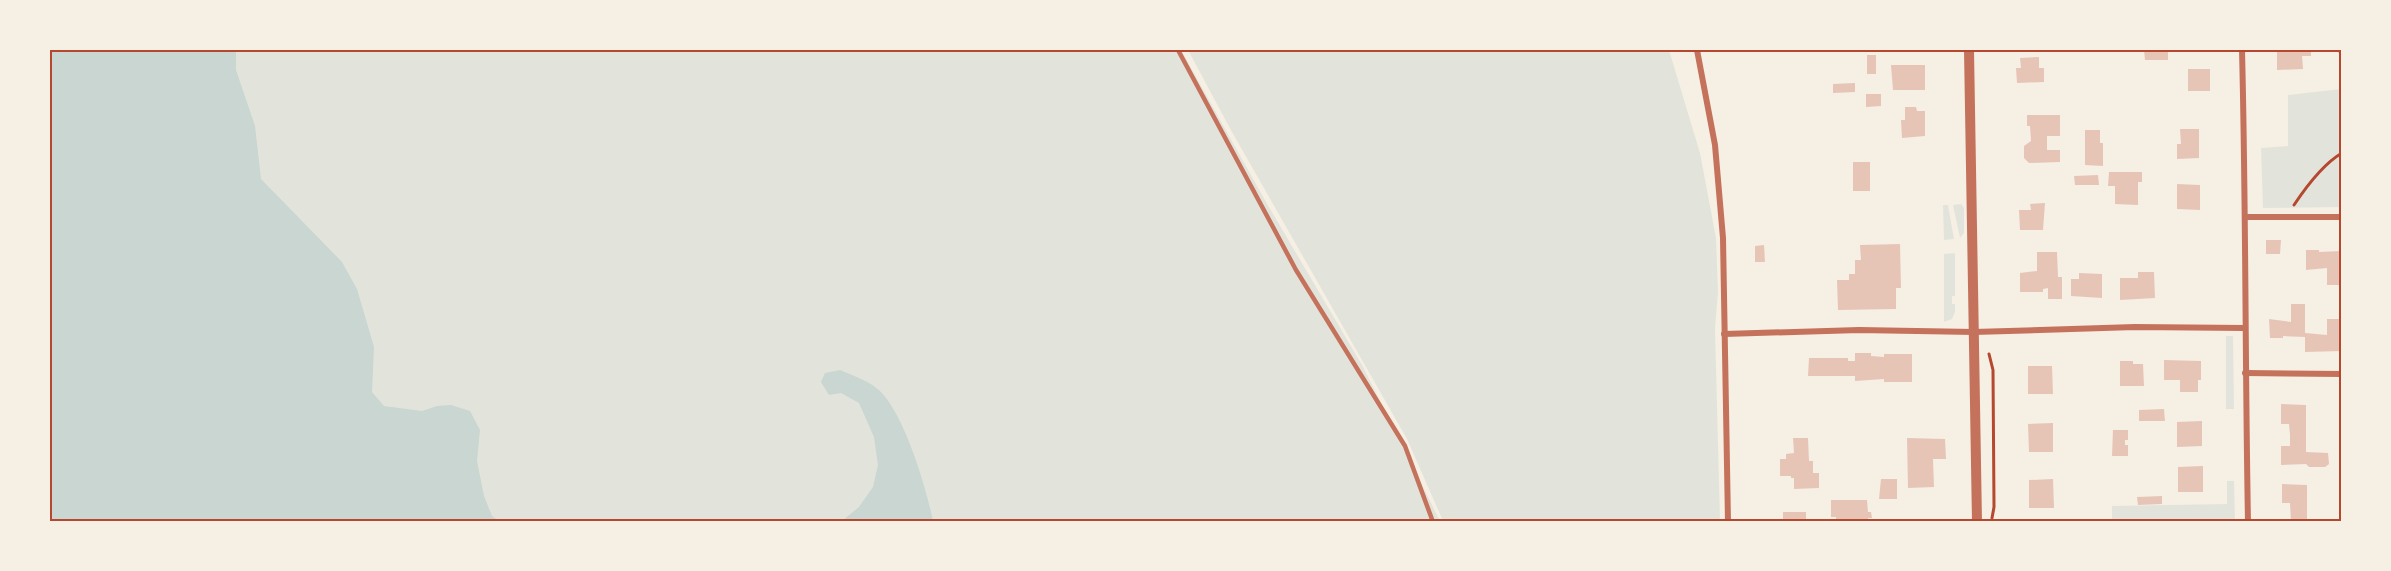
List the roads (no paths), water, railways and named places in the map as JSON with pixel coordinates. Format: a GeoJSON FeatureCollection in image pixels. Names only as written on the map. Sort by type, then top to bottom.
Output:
{"type":"FeatureCollection","features":[{"type":"Feature","properties":{"kind":"street"},"geometry":{"type":"LineString","coordinates":[[1697,50],[1715,145],[1723,238],[1728,522]]}},
{"type":"Feature","properties":{"kind":"street"},"geometry":{"type":"LineString","coordinates":[[1969,50],[1977,522]]}},
{"type":"Feature","properties":{"kind":"street"},"geometry":{"type":"LineString","coordinates":[[2242,50],[2246,217],[2247,522]]}},
{"type":"Feature","properties":{"kind":"street"},"geometry":{"type":"LineString","coordinates":[[2246,217],[2342,217]]}},
{"type":"Feature","properties":{"kind":"street"},"geometry":{"type":"LineString","coordinates":[[1724,334],[1859,330],[1974,332],[2135,327],[2245,328]]}},
{"type":"Feature","properties":{"kind":"street"},"geometry":{"type":"LineString","coordinates":[[2245,373],[2342,374]]}},
{"type":"Feature","properties":{"kind":"lane"},"geometry":{"type":"LineString","coordinates":[[1178,50],[1296,270],[1405,446],[1433,522]]}}]}
